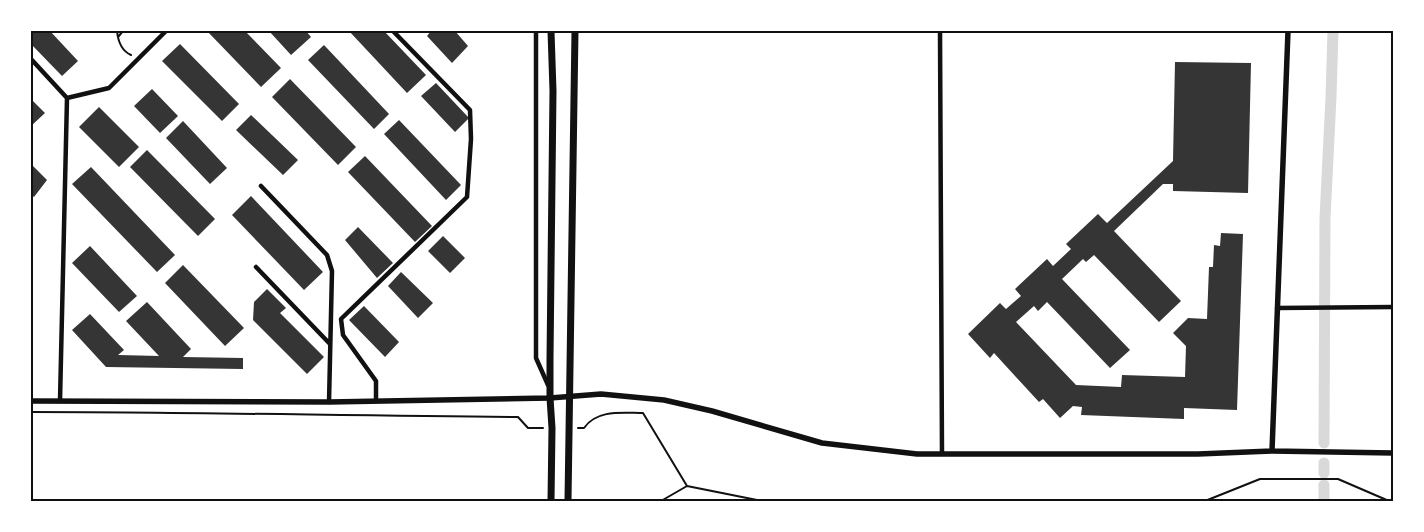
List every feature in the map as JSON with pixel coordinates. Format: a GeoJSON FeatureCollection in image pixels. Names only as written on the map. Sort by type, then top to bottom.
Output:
{"type":"FeatureCollection","features":[{"type":"Feature","properties":{"kind":"main road"},"geometry":{"type":"LineString","coordinates":[[552,31],[550,389],[552,501]]}},
{"type":"Feature","properties":{"kind":"main road"},"geometry":{"type":"LineString","coordinates":[[568,501],[574,31]]}},
{"type":"Feature","properties":{"kind":"street"},"geometry":{"type":"LineString","coordinates":[[67,98],[109,88],[166,31]]}},
{"type":"Feature","properties":{"kind":"street"},"geometry":{"type":"LineString","coordinates":[[376,400],[376,380],[343,335],[341,320],[466,197],[471,139],[470,110],[393,31]]}},
{"type":"Feature","properties":{"kind":"street"},"geometry":{"type":"LineString","coordinates":[[536,31],[536,358],[550,389]]}},
{"type":"Feature","properties":{"kind":"street"},"geometry":{"type":"LineString","coordinates":[[940,31],[942,454]]}},
{"type":"Feature","properties":{"kind":"street"},"geometry":{"type":"LineString","coordinates":[[1272,451],[1288,31]]}},
{"type":"Feature","properties":{"kind":"street"},"geometry":{"type":"LineString","coordinates":[[31,59],[67,98],[60,401]]}},
{"type":"Feature","properties":{"kind":"street"},"geometry":{"type":"LineString","coordinates":[[261,186],[328,255],[332,272],[329,402]]}},
{"type":"Feature","properties":{"kind":"street"},"geometry":{"type":"LineString","coordinates":[[256,267],[330,344]]}},
{"type":"Feature","properties":{"kind":"street"},"geometry":{"type":"LineString","coordinates":[[1277,308],[1393,307]]}},
{"type":"Feature","properties":{"kind":"street"},"geometry":{"type":"LineString","coordinates":[[31,401],[329,402],[550,398],[601,394],[664,400],[712,411],[822,443],[917,454],[1198,454],[1272,451],[1393,453]]}},
{"type":"Feature","properties":{"kind":"path"},"geometry":{"type":"LineString","coordinates":[[117,31],[122,47],[130,56]]}},
{"type":"Feature","properties":{"kind":"path"},"geometry":{"type":"LineString","coordinates":[[118,37],[123,31]]}},
{"type":"Feature","properties":{"kind":"path"},"geometry":{"type":"LineString","coordinates":[[31,412],[214,412],[365,416],[518,417],[528,428],[552,428]]}},
{"type":"Feature","properties":{"kind":"path"},"geometry":{"type":"LineString","coordinates":[[568,428],[584,428],[594,418],[613,413],[643,413],[687,486]]}},
{"type":"Feature","properties":{"kind":"path"},"geometry":{"type":"LineString","coordinates":[[1205,501],[1260,479],[1338,479],[1388,501]]}},
{"type":"Feature","properties":{"kind":"path"},"geometry":{"type":"LineString","coordinates":[[661,501],[687,486],[762,501]]}},
{"type":"Feature","properties":{"kind":"building"},"geometry":{"type":"Polygon","coordinates":[[[31,31],[50,31],[78,61],[62,76],[31,44],[31,31]]]}},
{"type":"Feature","properties":{"kind":"building"},"geometry":{"type":"Polygon","coordinates":[[[207,31],[245,31],[281,68],[261,87],[207,31]]]}},
{"type":"Feature","properties":{"kind":"building"},"geometry":{"type":"Polygon","coordinates":[[[269,31],[306,31],[311,37],[291,55],[269,31]]]}},
{"type":"Feature","properties":{"kind":"building"},"geometry":{"type":"Polygon","coordinates":[[[349,31],[384,31],[426,75],[407,93],[349,31]]]}},
{"type":"Feature","properties":{"kind":"building"},"geometry":{"type":"Polygon","coordinates":[[[431,31],[455,31],[468,46],[452,63],[427,36],[431,31]]]}},
{"type":"Feature","properties":{"kind":"building"},"geometry":{"type":"Polygon","coordinates":[[[180,44],[239,104],[222,121],[162,61],[180,44]]]}},
{"type":"Feature","properties":{"kind":"building"},"geometry":{"type":"Polygon","coordinates":[[[324,45],[389,114],[374,129],[308,60],[324,45]]]}},
{"type":"Feature","properties":{"kind":"building"},"geometry":{"type":"Polygon","coordinates":[[[1175,62],[1251,63],[1248,193],[1173,191],[1173,184],[1163,184],[1114,231],[1181,301],[1159,322],[1094,255],[1086,262],[1083,259],[1062,279],[1130,350],[1110,368],[1047,302],[1038,311],[1034,306],[1016,322],[1076,385],[1121,387],[1122,375],[1185,377],[1186,346],[1173,333],[1188,318],[1207,319],[1209,267],[1213,267],[1214,245],[1220,246],[1221,233],[1243,234],[1237,410],[1184,408],[1184,419],[1081,415],[1082,407],[1073,406],[1060,418],[1043,399],[1039,402],[994,353],[990,358],[968,334],[1000,303],[1006,309],[1021,296],[1015,289],[1047,259],[1053,266],[1071,249],[1066,244],[1098,214],[1107,223],[1173,161],[1175,62]]]}},
{"type":"Feature","properties":{"kind":"building"},"geometry":{"type":"Polygon","coordinates":[[[290,79],[356,147],[338,165],[272,97],[290,79]]]}},
{"type":"Feature","properties":{"kind":"building"},"geometry":{"type":"Polygon","coordinates":[[[436,83],[469,118],[455,132],[421,96],[436,83]]]}},
{"type":"Feature","properties":{"kind":"building"},"geometry":{"type":"Polygon","coordinates":[[[152,89],[178,116],[160,133],[134,106],[152,89]]]}},
{"type":"Feature","properties":{"kind":"building"},"geometry":{"type":"Polygon","coordinates":[[[31,99],[45,113],[31,126],[31,99]]]}},
{"type":"Feature","properties":{"kind":"building"},"geometry":{"type":"Polygon","coordinates":[[[99,107],[139,147],[119,167],[79,127],[99,107]]]}},
{"type":"Feature","properties":{"kind":"building"},"geometry":{"type":"Polygon","coordinates":[[[251,115],[298,160],[283,175],[236,130],[251,115]]]}},
{"type":"Feature","properties":{"kind":"building"},"geometry":{"type":"Polygon","coordinates":[[[399,120],[461,185],[446,200],[384,134],[399,120]]]}},
{"type":"Feature","properties":{"kind":"building"},"geometry":{"type":"Polygon","coordinates":[[[183,121],[227,168],[210,184],[166,138],[183,121]]]}},
{"type":"Feature","properties":{"kind":"building"},"geometry":{"type":"Polygon","coordinates":[[[147,150],[215,219],[198,236],[130,167],[147,150]]]}},
{"type":"Feature","properties":{"kind":"building"},"geometry":{"type":"Polygon","coordinates":[[[365,156],[432,226],[415,242],[348,172],[365,156]]]}},
{"type":"Feature","properties":{"kind":"building"},"geometry":{"type":"Polygon","coordinates":[[[31,164],[47,180],[34,197],[31,194],[31,164]]]}},
{"type":"Feature","properties":{"kind":"building"},"geometry":{"type":"Polygon","coordinates":[[[91,167],[175,255],[157,272],[72,184],[91,167]]]}},
{"type":"Feature","properties":{"kind":"building"},"geometry":{"type":"Polygon","coordinates":[[[251,196],[323,272],[304,290],[232,215],[251,196]]]}},
{"type":"Feature","properties":{"kind":"building"},"geometry":{"type":"Polygon","coordinates":[[[358,227],[393,263],[377,278],[345,240],[358,227]]]}},
{"type":"Feature","properties":{"kind":"building"},"geometry":{"type":"Polygon","coordinates":[[[443,236],[465,258],[450,273],[428,251],[443,236]]]}},
{"type":"Feature","properties":{"kind":"building"},"geometry":{"type":"Polygon","coordinates":[[[90,246],[137,296],[119,312],[72,263],[90,246]]]}},
{"type":"Feature","properties":{"kind":"building"},"geometry":{"type":"Polygon","coordinates":[[[183,265],[244,328],[225,346],[165,283],[183,265]]]}},
{"type":"Feature","properties":{"kind":"building"},"geometry":{"type":"Polygon","coordinates":[[[401,272],[433,303],[418,318],[388,286],[401,272]]]}},
{"type":"Feature","properties":{"kind":"building"},"geometry":{"type":"Polygon","coordinates":[[[267,289],[286,308],[280,313],[324,357],[307,374],[253,320],[254,302],[267,289]]]}},
{"type":"Feature","properties":{"kind":"building"},"geometry":{"type":"Polygon","coordinates":[[[147,302],[191,349],[183,357],[243,358],[243,369],[106,367],[72,330],[90,314],[124,350],[118,355],[159,356],[126,321],[147,302]]]}},
{"type":"Feature","properties":{"kind":"building"},"geometry":{"type":"Polygon","coordinates":[[[364,306],[399,342],[385,357],[349,320],[364,306]]]}},
{"type":"Feature","properties":{"kind":"waterway"},"geometry":{"type":"LineString","coordinates":[[1324,443],[1325,218],[1333,31]]}},
{"type":"Feature","properties":{"kind":"waterway"},"geometry":{"type":"LineString","coordinates":[[1324,463],[1324,473]]}},
{"type":"Feature","properties":{"kind":"waterway"},"geometry":{"type":"LineString","coordinates":[[1324,485],[1324,501]]}}]}
